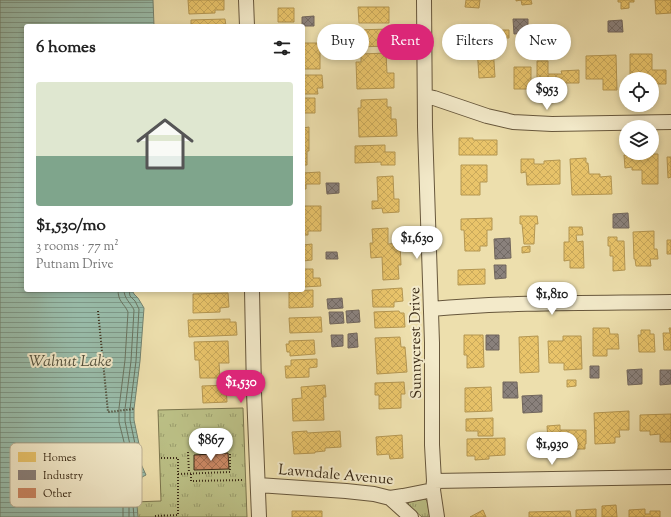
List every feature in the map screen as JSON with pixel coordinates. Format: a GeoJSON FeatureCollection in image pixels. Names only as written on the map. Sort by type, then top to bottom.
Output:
{"type":"FeatureCollection","features":[{"type":"Feature","properties":{"kind":"street"},"geometry":{"type":"LineString","coordinates":[[246,0],[247,24]]}},
{"type":"Feature","properties":{"kind":"street","name":"Sunnycrest Drive"},"geometry":{"type":"LineString","coordinates":[[424,0],[425,96],[433,386],[432,451],[437,517]]}},
{"type":"Feature","properties":{"kind":"street"},"geometry":{"type":"LineString","coordinates":[[425,96],[487,116],[519,122],[575,124],[671,122]]}},
{"type":"Feature","properties":{"kind":"street"},"geometry":{"type":"LineString","coordinates":[[252,292],[254,392],[252,485],[259,517]]}},
{"type":"Feature","properties":{"kind":"street"},"geometry":{"type":"LineString","coordinates":[[431,309],[504,304],[671,302]]}},
{"type":"Feature","properties":{"kind":"street","name":"Lawndale Avenue"},"geometry":{"type":"LineString","coordinates":[[252,485],[346,491],[374,494],[390,498],[403,496],[434,486],[671,477]]}},
{"type":"Feature","properties":{"kind":"street"},"geometry":{"type":"LineString","coordinates":[[390,498],[411,517]]}},
{"type":"Feature","properties":{"kind":"path"},"geometry":{"type":"LineString","coordinates":[[98,311],[108,412],[134,409]]}},
{"type":"Feature","properties":{"kind":"path"},"geometry":{"type":"LineString","coordinates":[[188,452],[191,480],[244,479],[252,485]]}},
{"type":"Feature","properties":{"kind":"path"},"geometry":{"type":"LineString","coordinates":[[178,474],[230,472],[230,453]]}},
{"type":"Feature","properties":{"kind":"path"},"geometry":{"type":"LineString","coordinates":[[155,516],[178,515],[178,458],[160,458]]}},
{"type":"Feature","properties":{"kind":"green space"},"geometry":{"type":"Polygon","coordinates":[[[243,408],[247,517],[104,517],[104,507],[142,507],[142,502],[161,501],[158,410],[243,408]]]}},
{"type":"Feature","properties":{"kind":"green space"},"geometry":{"type":"Polygon","coordinates":[[[425,499],[427,501],[430,517],[422,517],[408,505],[409,502],[425,499]]]}},
{"type":"Feature","properties":{"kind":"water","name":"Walnut Lake"},"geometry":{"type":"Polygon","coordinates":[[[0,0],[153,0],[154,24],[24,24],[24,292],[133,292],[138,298],[144,308],[140,361],[134,409],[134,420],[139,443],[10,443],[10,507],[137,507],[138,517],[0,517],[0,0]]]}},
{"type":"Feature","properties":{"kind":"water","name":"Walnut Lake"},"geometry":{"type":"Polygon","coordinates":[[[142,466],[146,475],[142,477],[142,466]]]}},
{"type":"Feature","properties":{"kind":"building: Homes"},"geometry":{"type":"Polygon","coordinates":[[[188,0],[224,0],[224,10],[215,10],[215,13],[189,14],[188,0]]]}},
{"type":"Feature","properties":{"kind":"building: Homes"},"geometry":{"type":"Polygon","coordinates":[[[466,0],[480,0],[479,8],[465,7],[466,0]]]}},
{"type":"Feature","properties":{"kind":"building: Homes"},"geometry":{"type":"Polygon","coordinates":[[[521,0],[531,0],[532,4],[522,5],[521,0]]]}},
{"type":"Feature","properties":{"kind":"building: Homes"},"geometry":{"type":"Polygon","coordinates":[[[618,0],[634,0],[634,2],[629,2],[629,8],[621,9],[621,2],[618,2],[618,0]]]}},
{"type":"Feature","properties":{"kind":"building: Homes"},"geometry":{"type":"Polygon","coordinates":[[[655,0],[671,0],[671,13],[656,14],[655,0]]]}},
{"type":"Feature","properties":{"kind":"building: Homes"},"geometry":{"type":"Polygon","coordinates":[[[358,7],[389,7],[389,23],[359,23],[358,7]]]}},
{"type":"Feature","properties":{"kind":"building: Homes"},"geometry":{"type":"Polygon","coordinates":[[[278,8],[294,8],[294,22],[278,22],[278,8]]]}},
{"type":"Feature","properties":{"kind":"building: Homes"},"geometry":{"type":"Polygon","coordinates":[[[225,19],[226,24],[191,24],[191,20],[225,19]]]}},
{"type":"Feature","properties":{"kind":"building: Homes"},"geometry":{"type":"Polygon","coordinates":[[[377,29],[377,46],[369,47],[369,30],[377,29]]]}},
{"type":"Feature","properties":{"kind":"building: Homes"},"geometry":{"type":"Polygon","coordinates":[[[507,30],[509,30],[509,38],[507,38],[507,30]]]}},
{"type":"Feature","properties":{"kind":"building: Homes"},"geometry":{"type":"Polygon","coordinates":[[[305,43],[317,43],[317,60],[320,60],[320,69],[305,69],[305,43]]]}},
{"type":"Feature","properties":{"kind":"building: Homes"},"geometry":{"type":"Polygon","coordinates":[[[377,53],[377,60],[386,60],[387,73],[394,73],[394,88],[357,89],[356,62],[361,62],[361,60],[369,60],[369,54],[377,53]]]}},
{"type":"Feature","properties":{"kind":"building: Homes"},"geometry":{"type":"Polygon","coordinates":[[[630,54],[652,54],[652,70],[666,70],[666,84],[659,84],[659,72],[630,72],[630,54]]]}},
{"type":"Feature","properties":{"kind":"building: Homes"},"geometry":{"type":"Polygon","coordinates":[[[616,55],[617,90],[603,90],[603,79],[586,79],[586,56],[616,55]]]}},
{"type":"Feature","properties":{"kind":"building: Homes"},"geometry":{"type":"Polygon","coordinates":[[[478,60],[494,60],[495,77],[479,78],[478,60]]]}},
{"type":"Feature","properties":{"kind":"building: Homes"},"geometry":{"type":"Polygon","coordinates":[[[537,61],[548,61],[548,74],[562,74],[561,71],[579,70],[579,83],[562,83],[562,90],[537,90],[537,61]]]}},
{"type":"Feature","properties":{"kind":"building: Homes"},"geometry":{"type":"Polygon","coordinates":[[[514,67],[531,67],[531,89],[514,89],[514,67]]]}},
{"type":"Feature","properties":{"kind":"building: Homes"},"geometry":{"type":"Polygon","coordinates":[[[305,75],[322,75],[323,88],[317,88],[318,94],[305,94],[305,75]]]}},
{"type":"Feature","properties":{"kind":"building: Homes"},"geometry":{"type":"Polygon","coordinates":[[[305,98],[315,98],[315,113],[305,113],[305,98]]]}},
{"type":"Feature","properties":{"kind":"building: Homes"},"geometry":{"type":"Polygon","coordinates":[[[387,99],[387,107],[391,107],[391,119],[396,119],[397,136],[359,137],[358,108],[361,108],[361,100],[387,99]]]}},
{"type":"Feature","properties":{"kind":"building: Homes"},"geometry":{"type":"Polygon","coordinates":[[[309,127],[309,151],[307,151],[307,165],[305,165],[305,128],[309,127]]]}},
{"type":"Feature","properties":{"kind":"building: Homes"},"geometry":{"type":"Polygon","coordinates":[[[459,138],[473,138],[473,140],[497,140],[497,155],[459,155],[459,138]]]}},
{"type":"Feature","properties":{"kind":"building: Homes"},"geometry":{"type":"Polygon","coordinates":[[[385,145],[385,152],[395,152],[395,165],[381,165],[381,162],[355,163],[355,146],[385,145]]]}},
{"type":"Feature","properties":{"kind":"building: Homes"},"geometry":{"type":"Polygon","coordinates":[[[667,157],[671,157],[671,177],[668,178],[667,157]]]}},
{"type":"Feature","properties":{"kind":"building: Homes"},"geometry":{"type":"Polygon","coordinates":[[[586,158],[589,174],[600,174],[600,177],[611,176],[612,194],[572,195],[570,159],[586,158]]]}},
{"type":"Feature","properties":{"kind":"building: Homes"},"geometry":{"type":"Polygon","coordinates":[[[521,159],[534,159],[534,164],[544,164],[544,161],[560,160],[560,184],[527,185],[526,172],[521,173],[521,159]]]}},
{"type":"Feature","properties":{"kind":"building: Homes"},"geometry":{"type":"Polygon","coordinates":[[[624,160],[658,160],[658,184],[642,184],[642,170],[632,170],[632,167],[625,168],[624,160]]]}},
{"type":"Feature","properties":{"kind":"building: Homes"},"geometry":{"type":"Polygon","coordinates":[[[461,165],[487,165],[487,182],[480,182],[480,195],[461,195],[461,165]]]}},
{"type":"Feature","properties":{"kind":"building: Homes"},"geometry":{"type":"Polygon","coordinates":[[[320,172],[320,184],[306,184],[305,189],[305,173],[320,172]]]}},
{"type":"Feature","properties":{"kind":"building: Homes"},"geometry":{"type":"Polygon","coordinates":[[[393,176],[394,199],[399,199],[399,212],[383,213],[382,208],[372,209],[372,201],[378,201],[377,177],[393,176]]]}},
{"type":"Feature","properties":{"kind":"building: Homes"},"geometry":{"type":"Polygon","coordinates":[[[305,206],[321,206],[321,231],[308,231],[308,235],[305,235],[305,206]]]}},
{"type":"Feature","properties":{"kind":"building: Homes"},"geometry":{"type":"Polygon","coordinates":[[[520,216],[537,216],[538,224],[535,224],[534,244],[524,244],[520,216]]]}},
{"type":"Feature","properties":{"kind":"building: Homes"},"geometry":{"type":"Polygon","coordinates":[[[492,218],[492,230],[487,230],[487,246],[480,246],[480,251],[465,251],[464,230],[461,230],[461,219],[492,218]]]}},
{"type":"Feature","properties":{"kind":"building: Homes"},"geometry":{"type":"Polygon","coordinates":[[[569,227],[582,227],[583,235],[576,235],[577,242],[583,241],[584,268],[570,268],[570,260],[564,261],[564,242],[569,242],[569,227]]]}},
{"type":"Feature","properties":{"kind":"building: Homes"},"geometry":{"type":"Polygon","coordinates":[[[388,228],[388,244],[400,243],[401,265],[398,265],[399,279],[383,280],[382,257],[371,258],[370,243],[373,243],[372,229],[388,228]]]}},
{"type":"Feature","properties":{"kind":"building: Homes"},"geometry":{"type":"Polygon","coordinates":[[[654,231],[654,249],[657,249],[658,259],[650,259],[651,266],[636,266],[634,259],[633,232],[654,231]]]}},
{"type":"Feature","properties":{"kind":"building: Homes"},"geometry":{"type":"Polygon","coordinates":[[[608,237],[617,237],[617,241],[624,241],[625,270],[613,271],[613,256],[610,256],[608,237]]]}},
{"type":"Feature","properties":{"kind":"building: Homes"},"geometry":{"type":"Polygon","coordinates":[[[667,240],[671,240],[671,254],[667,254],[667,240]]]}},
{"type":"Feature","properties":{"kind":"building: Homes"},"geometry":{"type":"Polygon","coordinates":[[[312,244],[312,260],[305,261],[305,245],[312,244]]]}},
{"type":"Feature","properties":{"kind":"building: Homes"},"geometry":{"type":"Polygon","coordinates":[[[530,246],[530,252],[522,253],[522,247],[530,246]]]}},
{"type":"Feature","properties":{"kind":"building: Homes"},"geometry":{"type":"Polygon","coordinates":[[[305,269],[313,269],[313,278],[320,278],[321,286],[305,287],[305,269]]]}},
{"type":"Feature","properties":{"kind":"building: Homes"},"geometry":{"type":"Polygon","coordinates":[[[485,269],[485,284],[458,285],[458,270],[485,269]]]}},
{"type":"Feature","properties":{"kind":"building: Homes"},"geometry":{"type":"Polygon","coordinates":[[[402,288],[403,301],[394,302],[394,307],[373,307],[372,290],[402,288]]]}},
{"type":"Feature","properties":{"kind":"building: Homes"},"geometry":{"type":"Polygon","coordinates":[[[305,290],[313,290],[313,307],[289,308],[289,292],[305,292],[305,290]]]}},
{"type":"Feature","properties":{"kind":"building: Homes"},"geometry":{"type":"Polygon","coordinates":[[[228,293],[229,307],[220,308],[220,312],[193,313],[193,294],[228,293]]]}},
{"type":"Feature","properties":{"kind":"building: Homes"},"geometry":{"type":"Polygon","coordinates":[[[399,311],[400,313],[404,313],[405,327],[375,328],[374,312],[399,311]]]}},
{"type":"Feature","properties":{"kind":"building: Homes"},"geometry":{"type":"Polygon","coordinates":[[[321,317],[322,332],[290,333],[289,318],[321,317]]]}},
{"type":"Feature","properties":{"kind":"building: Homes"},"geometry":{"type":"Polygon","coordinates":[[[230,319],[230,322],[236,322],[237,335],[189,337],[188,320],[230,319]]]}},
{"type":"Feature","properties":{"kind":"building: Homes"},"geometry":{"type":"Polygon","coordinates":[[[593,328],[609,328],[610,334],[618,334],[619,349],[607,349],[607,356],[593,356],[593,328]]]}},
{"type":"Feature","properties":{"kind":"building: Homes"},"geometry":{"type":"Polygon","coordinates":[[[669,328],[671,328],[671,350],[664,350],[663,333],[670,333],[669,328]]]}},
{"type":"Feature","properties":{"kind":"building: Homes"},"geometry":{"type":"Polygon","coordinates":[[[641,330],[650,330],[650,334],[654,334],[655,352],[639,352],[638,335],[641,335],[641,330]]]}},
{"type":"Feature","properties":{"kind":"building: Homes"},"geometry":{"type":"Polygon","coordinates":[[[464,335],[483,335],[484,367],[467,368],[467,355],[464,355],[464,335]]]}},
{"type":"Feature","properties":{"kind":"building: Homes"},"geometry":{"type":"Polygon","coordinates":[[[538,336],[539,372],[520,373],[519,337],[538,336]]]}},
{"type":"Feature","properties":{"kind":"building: Homes"},"geometry":{"type":"Polygon","coordinates":[[[563,336],[581,336],[582,369],[564,370],[564,363],[549,363],[548,341],[563,341],[563,336]]]}},
{"type":"Feature","properties":{"kind":"building: Homes"},"geometry":{"type":"Polygon","coordinates":[[[400,337],[401,347],[405,347],[407,372],[377,374],[375,338],[400,337]]]}},
{"type":"Feature","properties":{"kind":"building: Homes"},"geometry":{"type":"Polygon","coordinates":[[[314,340],[315,354],[290,356],[290,352],[287,352],[286,344],[289,344],[289,341],[314,340]]]}},
{"type":"Feature","properties":{"kind":"building: Homes"},"geometry":{"type":"Polygon","coordinates":[[[228,341],[229,363],[219,363],[220,378],[200,378],[199,360],[195,360],[194,342],[228,341]]]}},
{"type":"Feature","properties":{"kind":"building: Homes"},"geometry":{"type":"Polygon","coordinates":[[[317,359],[317,367],[309,368],[309,377],[286,378],[285,366],[291,366],[291,360],[317,359]]]}},
{"type":"Feature","properties":{"kind":"building: Homes"},"geometry":{"type":"Polygon","coordinates":[[[567,380],[576,380],[576,386],[567,387],[567,380]]]}},
{"type":"Feature","properties":{"kind":"building: Homes"},"geometry":{"type":"Polygon","coordinates":[[[404,382],[405,394],[401,394],[401,408],[379,409],[379,395],[375,395],[375,383],[404,382]]]}},
{"type":"Feature","properties":{"kind":"building: Homes"},"geometry":{"type":"Polygon","coordinates":[[[226,385],[227,402],[203,403],[202,386],[226,385]]]}},
{"type":"Feature","properties":{"kind":"building: Homes"},"geometry":{"type":"Polygon","coordinates":[[[325,385],[326,397],[323,397],[324,420],[293,421],[292,399],[302,398],[301,387],[325,385]]]}},
{"type":"Feature","properties":{"kind":"building: Homes"},"geometry":{"type":"Polygon","coordinates":[[[491,387],[492,411],[465,412],[465,388],[491,387]]]}},
{"type":"Feature","properties":{"kind":"building: Homes"},"geometry":{"type":"Polygon","coordinates":[[[629,411],[629,430],[619,430],[620,437],[615,437],[615,443],[595,444],[594,413],[629,411]]]}},
{"type":"Feature","properties":{"kind":"building: Homes"},"geometry":{"type":"Polygon","coordinates":[[[671,414],[671,442],[660,442],[660,434],[650,435],[650,431],[640,431],[640,415],[671,414]]]}},
{"type":"Feature","properties":{"kind":"building: Homes"},"geometry":{"type":"Polygon","coordinates":[[[493,418],[493,436],[478,436],[478,431],[466,431],[466,419],[493,418]]]}},
{"type":"Feature","properties":{"kind":"building: Homes"},"geometry":{"type":"Polygon","coordinates":[[[560,425],[560,430],[586,430],[585,449],[576,449],[576,444],[567,445],[567,436],[560,436],[561,440],[548,440],[547,426],[560,425]]]}},
{"type":"Feature","properties":{"kind":"building: Homes"},"geometry":{"type":"Polygon","coordinates":[[[307,431],[307,433],[340,431],[341,447],[325,448],[325,451],[315,453],[294,454],[292,432],[307,431]]]}},
{"type":"Feature","properties":{"kind":"building: Homes"},"geometry":{"type":"Polygon","coordinates":[[[402,435],[403,458],[390,459],[389,454],[377,455],[376,437],[402,435]]]}},
{"type":"Feature","properties":{"kind":"building: Homes"},"geometry":{"type":"Polygon","coordinates":[[[505,438],[505,455],[489,456],[489,459],[475,460],[475,456],[467,456],[467,439],[505,438]]]}},
{"type":"Feature","properties":{"kind":"building: Homes"},"geometry":{"type":"Polygon","coordinates":[[[616,505],[617,517],[602,517],[602,506],[616,505]]]}},
{"type":"Feature","properties":{"kind":"building: Homes"},"geometry":{"type":"Polygon","coordinates":[[[596,509],[596,517],[576,517],[576,510],[596,509]]]}},
{"type":"Feature","properties":{"kind":"building: Homes"},"geometry":{"type":"Polygon","coordinates":[[[645,509],[645,514],[650,514],[650,511],[660,511],[660,517],[629,517],[629,510],[645,509]]]}},
{"type":"Feature","properties":{"kind":"building: Homes"},"geometry":{"type":"Polygon","coordinates":[[[483,510],[486,517],[470,517],[483,510]]]}},
{"type":"Feature","properties":{"kind":"building: Homes"},"geometry":{"type":"Polygon","coordinates":[[[292,511],[322,511],[322,517],[292,517],[292,511]]]}},
{"type":"Feature","properties":{"kind":"building: Homes"},"geometry":{"type":"Polygon","coordinates":[[[570,511],[571,517],[529,517],[529,512],[570,511]]]}},
{"type":"Feature","properties":{"kind":"building: Industry"},"geometry":{"type":"Polygon","coordinates":[[[314,16],[314,26],[305,26],[305,24],[302,24],[302,17],[314,16]]]}},
{"type":"Feature","properties":{"kind":"building: Industry"},"geometry":{"type":"Polygon","coordinates":[[[513,19],[528,19],[528,24],[515,24],[514,34],[513,19]]]}},
{"type":"Feature","properties":{"kind":"building: Industry"},"geometry":{"type":"Polygon","coordinates":[[[622,20],[623,32],[608,32],[608,21],[622,20]]]}},
{"type":"Feature","properties":{"kind":"building: Industry"},"geometry":{"type":"Polygon","coordinates":[[[326,183],[339,183],[339,193],[327,194],[326,183]]]}},
{"type":"Feature","properties":{"kind":"building: Industry"},"geometry":{"type":"Polygon","coordinates":[[[628,213],[629,228],[613,228],[613,214],[628,213]]]}},
{"type":"Feature","properties":{"kind":"building: Industry"},"geometry":{"type":"Polygon","coordinates":[[[510,238],[511,258],[495,259],[494,239],[510,238]]]}},
{"type":"Feature","properties":{"kind":"building: Industry"},"geometry":{"type":"Polygon","coordinates":[[[326,252],[337,252],[338,259],[326,259],[326,252]]]}},
{"type":"Feature","properties":{"kind":"building: Industry"},"geometry":{"type":"Polygon","coordinates":[[[494,265],[506,265],[506,278],[495,279],[494,265]]]}},
{"type":"Feature","properties":{"kind":"building: Industry"},"geometry":{"type":"Polygon","coordinates":[[[342,298],[343,308],[328,309],[327,299],[342,298]]]}},
{"type":"Feature","properties":{"kind":"building: Industry"},"geometry":{"type":"Polygon","coordinates":[[[359,310],[360,322],[347,323],[346,311],[359,310]]]}},
{"type":"Feature","properties":{"kind":"building: Industry"},"geometry":{"type":"Polygon","coordinates":[[[329,312],[343,312],[344,323],[330,324],[329,312]]]}},
{"type":"Feature","properties":{"kind":"building: Industry"},"geometry":{"type":"Polygon","coordinates":[[[357,333],[358,347],[348,348],[348,334],[357,333]]]}},
{"type":"Feature","properties":{"kind":"building: Industry"},"geometry":{"type":"Polygon","coordinates":[[[331,335],[343,335],[343,346],[332,347],[331,335]]]}},
{"type":"Feature","properties":{"kind":"building: Industry"},"geometry":{"type":"Polygon","coordinates":[[[486,335],[499,335],[499,350],[486,350],[486,335]]]}},
{"type":"Feature","properties":{"kind":"building: Industry"},"geometry":{"type":"Polygon","coordinates":[[[590,366],[599,366],[599,378],[590,378],[590,366]]]}},
{"type":"Feature","properties":{"kind":"building: Industry"},"geometry":{"type":"Polygon","coordinates":[[[642,369],[642,384],[628,385],[627,370],[642,369]]]}},
{"type":"Feature","properties":{"kind":"building: Industry"},"geometry":{"type":"Polygon","coordinates":[[[660,370],[671,370],[671,384],[660,385],[660,370]]]}},
{"type":"Feature","properties":{"kind":"building: Industry"},"geometry":{"type":"Polygon","coordinates":[[[503,382],[517,382],[518,398],[503,398],[503,382]]]}},
{"type":"Feature","properties":{"kind":"building: Industry"},"geometry":{"type":"Polygon","coordinates":[[[542,395],[542,412],[523,413],[522,396],[542,395]]]}},
{"type":"Feature","properties":{"kind":"building: Other"},"geometry":{"type":"Polygon","coordinates":[[[228,453],[229,469],[194,470],[194,455],[228,453]]]}}]}
